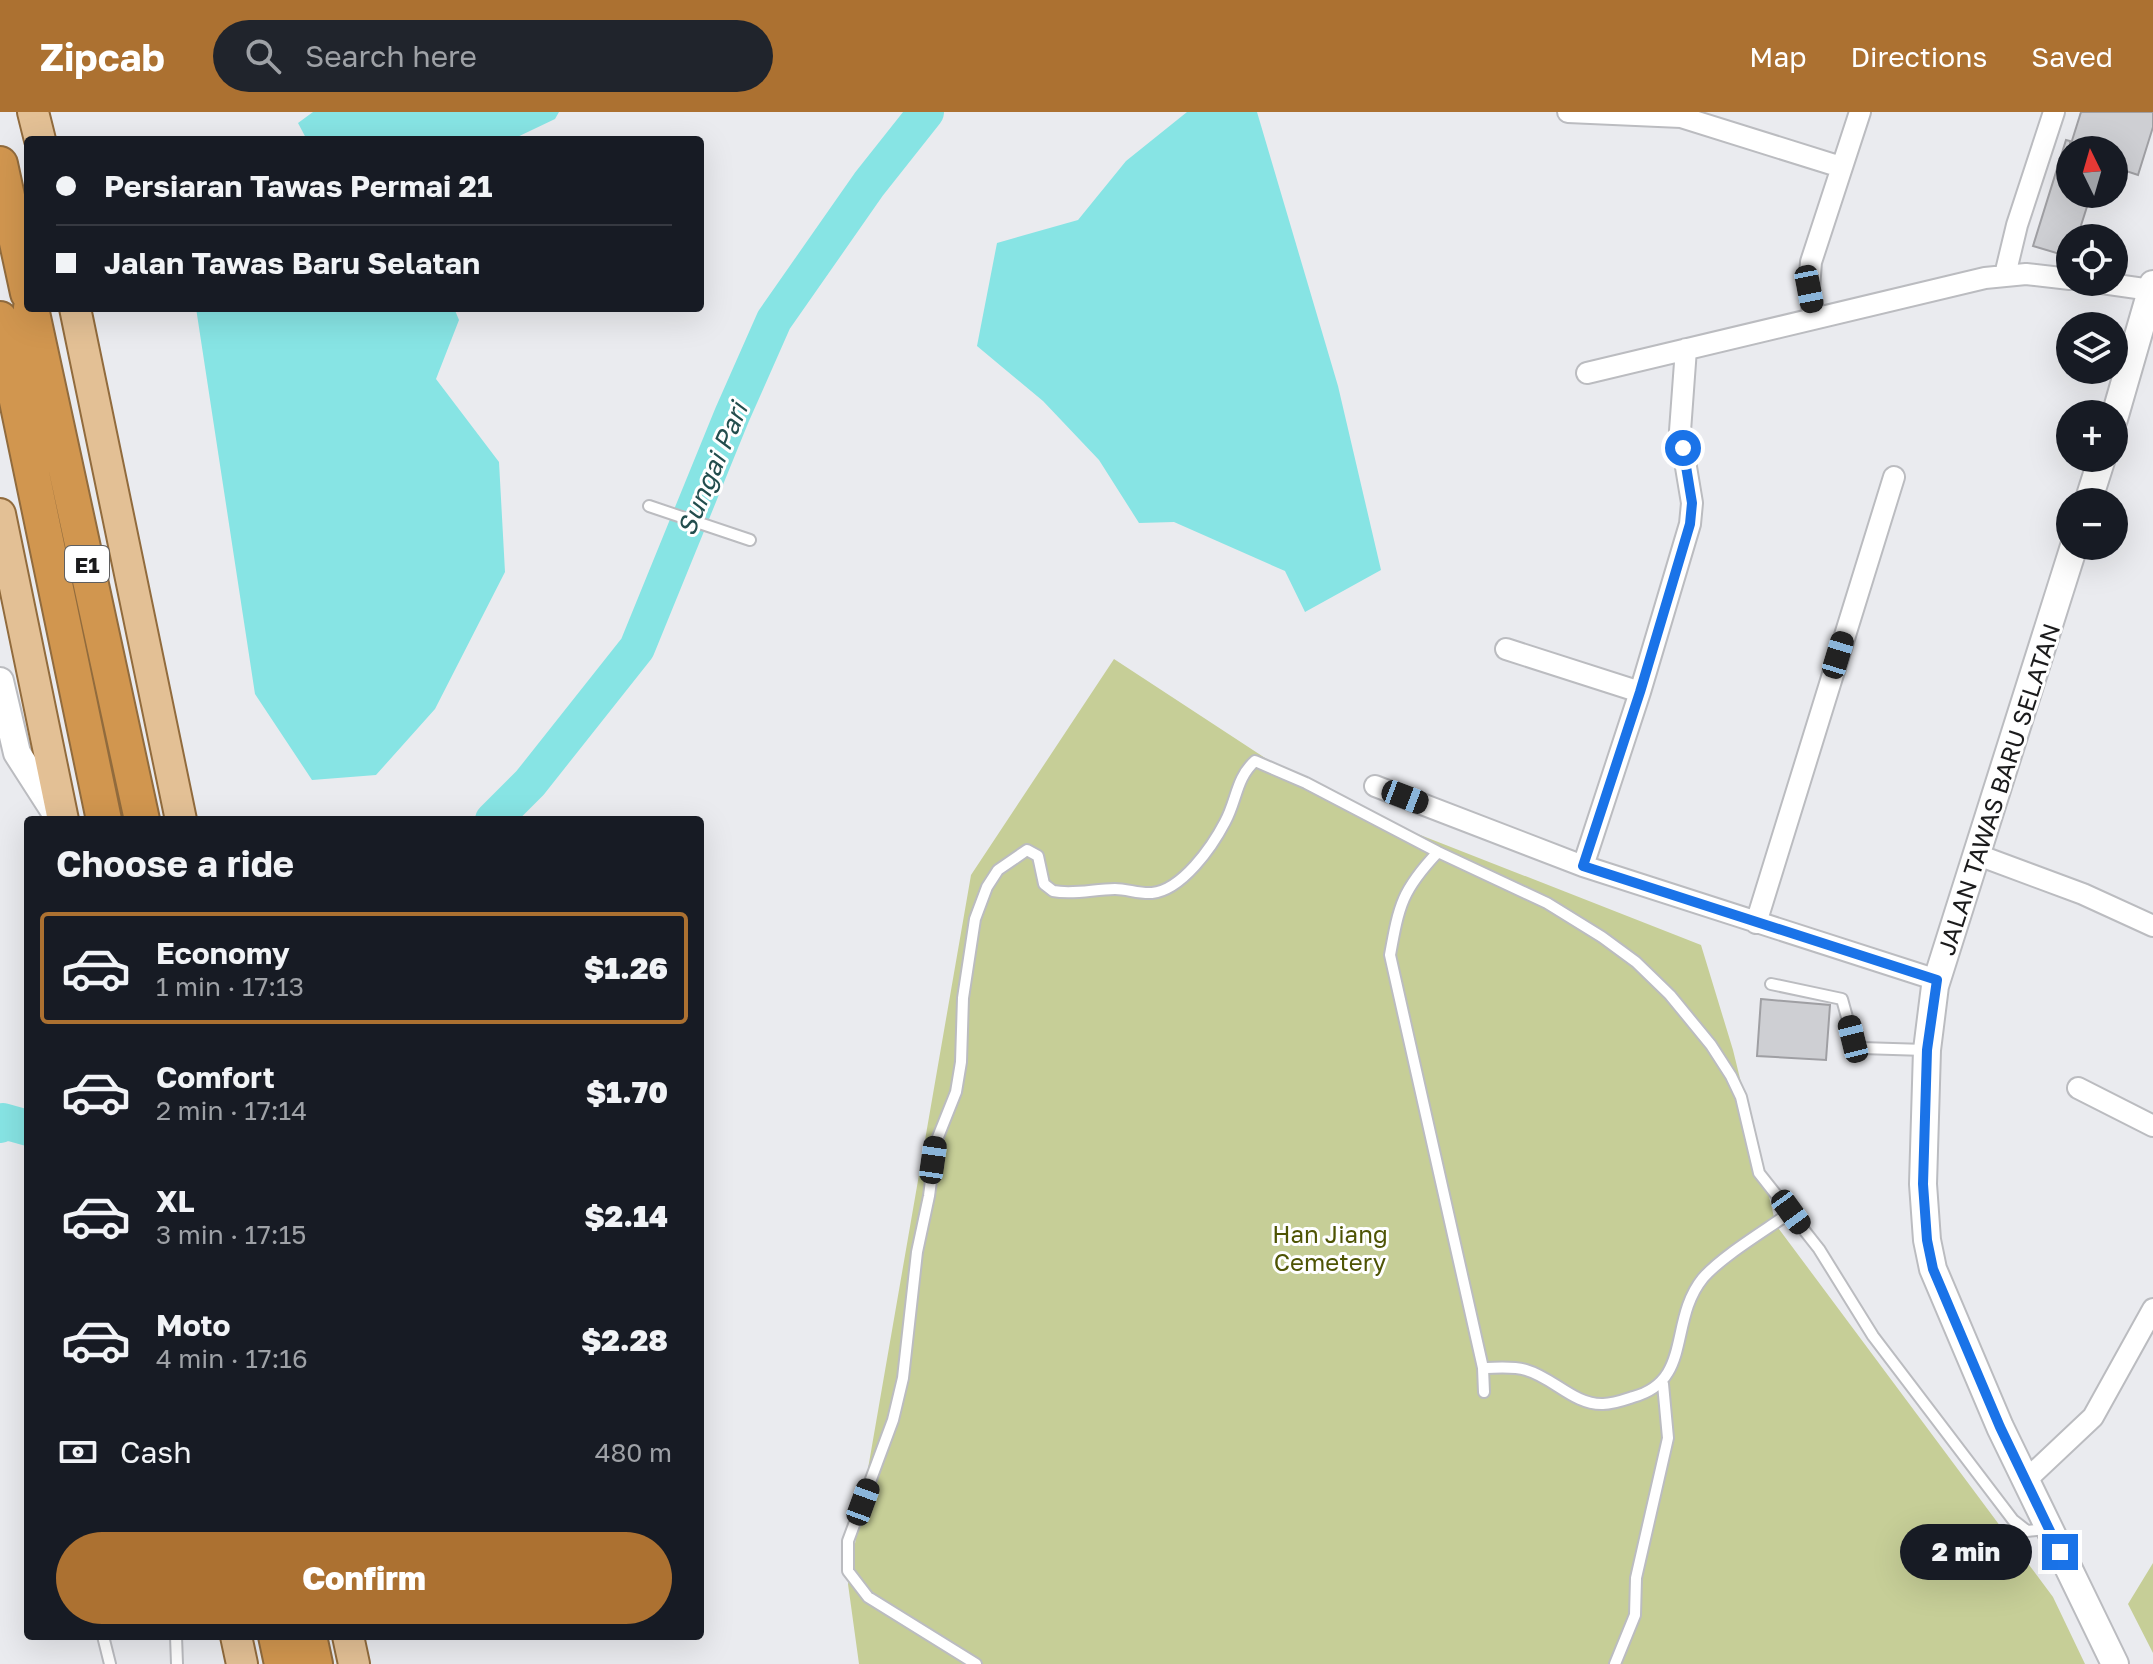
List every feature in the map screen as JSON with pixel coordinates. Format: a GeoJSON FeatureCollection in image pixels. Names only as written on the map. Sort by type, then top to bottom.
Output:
{"type":"FeatureCollection","features":[{"type":"Feature","properties":{"kind":"highway"},"geometry":{"type":"LineString","coordinates":[[0,164],[24,275]]}},
{"type":"Feature","properties":{"kind":"highway","name":"E1"},"geometry":{"type":"LineString","coordinates":[[32,312],[141,816]]}},
{"type":"Feature","properties":{"kind":"highway","name":"E1"},"geometry":{"type":"LineString","coordinates":[[0,319],[103,816]]}},
{"type":"Feature","properties":{"kind":"highway"},"geometry":{"type":"LineString","coordinates":[[277,1640],[282,1664]]}},
{"type":"Feature","properties":{"kind":"highway"},"geometry":{"type":"LineString","coordinates":[[310,1640],[315,1664]]}},
{"type":"Feature","properties":{"kind":"main road"},"geometry":{"type":"LineString","coordinates":[[33,112],[39,136]]}},
{"type":"Feature","properties":{"kind":"main road"},"geometry":{"type":"LineString","coordinates":[[48,136],[50,112]]}},
{"type":"Feature","properties":{"kind":"main road"},"geometry":{"type":"LineString","coordinates":[[76,312],[180,816]]}},
{"type":"Feature","properties":{"kind":"main road"},"geometry":{"type":"LineString","coordinates":[[0,514],[61,816]]}},
{"type":"Feature","properties":{"kind":"main road"},"geometry":{"type":"LineString","coordinates":[[0,573],[25,632]]}},
{"type":"Feature","properties":{"kind":"main road"},"geometry":{"type":"LineString","coordinates":[[237,1640],[242,1664]]}},
{"type":"Feature","properties":{"kind":"main road"},"geometry":{"type":"LineString","coordinates":[[349,1640],[354,1664]]}},
{"type":"Feature","properties":{"kind":"street"},"geometry":{"type":"LineString","coordinates":[[1568,112],[1681,117],[1841,167]]}},
{"type":"Feature","properties":{"kind":"street"},"geometry":{"type":"LineString","coordinates":[[1814,317],[1809,289],[1811,262],[1860,112]]}},
{"type":"Feature","properties":{"kind":"street"},"geometry":{"type":"LineString","coordinates":[[2005,275],[2017,225],[2054,112]]}},
{"type":"Feature","properties":{"kind":"street"},"geometry":{"type":"LineString","coordinates":[[1587,373],[1814,317],[2005,275],[2056,278]]}},
{"type":"Feature","properties":{"kind":"street"},"geometry":{"type":"LineString","coordinates":[[2120,400],[2152,287],[2128,285]]}},
{"type":"Feature","properties":{"kind":"street"},"geometry":{"type":"LineString","coordinates":[[1583,866],[1640,692],[1690,524],[1691,491],[1683,448],[1681,393],[1686,349]]}},
{"type":"Feature","properties":{"kind":"street"},"geometry":{"type":"LineString","coordinates":[[1756,923],[1894,477]]}},
{"type":"Feature","properties":{"kind":"street","name":"JALAN TAWAS BARU SELATAN"},"geometry":{"type":"LineString","coordinates":[[2070,560],[1937,980],[1927,1050],[1924,1213],[1933,1269],[2025,1481],[2115,1664]]}},
{"type":"Feature","properties":{"kind":"street"},"geometry":{"type":"LineString","coordinates":[[1506,649],[1640,692]]}},
{"type":"Feature","properties":{"kind":"street"},"geometry":{"type":"LineString","coordinates":[[0,681],[17,753],[59,816]]}},
{"type":"Feature","properties":{"kind":"street"},"geometry":{"type":"LineString","coordinates":[[1375,786],[1583,866],[1937,980]]}},
{"type":"Feature","properties":{"kind":"street"},"geometry":{"type":"LineString","coordinates":[[1978,855],[2083,894],[2153,926]]}},
{"type":"Feature","properties":{"kind":"street"},"geometry":{"type":"LineString","coordinates":[[2078,1088],[2153,1126]]}},
{"type":"Feature","properties":{"kind":"street"},"geometry":{"type":"LineString","coordinates":[[2025,1481],[2093,1417],[2153,1309]]}},
{"type":"Feature","properties":{"kind":"lane"},"geometry":{"type":"LineString","coordinates":[[649,506],[750,540]]}},
{"type":"Feature","properties":{"kind":"lane"},"geometry":{"type":"LineString","coordinates":[[976,1664],[868,1597],[857,1586],[846,1564],[848,1541],[893,1420],[903,1378],[917,1252],[928,1204],[936,1142],[956,1092],[961,1062],[963,998],[972,937],[987,887],[998,870],[1027,850],[1038,856],[1044,884],[1053,891],[1115,889],[1144,893],[1169,889],[1178,884],[1218,833],[1232,808],[1241,777],[1255,761],[1306,783],[1438,852],[1547,903],[1636,962],[1670,995],[1711,1045],[1731,1076],[1741,1097],[1755,1163],[1873,1336],[2013,1520],[2027,1531],[2048,1528]]}},
{"type":"Feature","properties":{"kind":"lane"},"geometry":{"type":"LineString","coordinates":[[1438,852],[1414,878],[1399,905],[1390,955],[1483,1368],[1484,1392]]}},
{"type":"Feature","properties":{"kind":"lane"},"geometry":{"type":"LineString","coordinates":[[1771,984],[1842,999],[1853,1039],[1861,1048],[1927,1050]]}},
{"type":"Feature","properties":{"kind":"lane"},"geometry":{"type":"LineString","coordinates":[[1615,1664],[1635,1615],[1636,1578],[1668,1438],[1663,1384],[1672,1366],[1687,1302],[1704,1276],[1791,1212]]}},
{"type":"Feature","properties":{"kind":"lane"},"geometry":{"type":"LineString","coordinates":[[1483,1368],[1525,1369],[1552,1381],[1581,1401],[1605,1405],[1646,1394],[1663,1384]]}},
{"type":"Feature","properties":{"kind":"lane"},"geometry":{"type":"LineString","coordinates":[[104,1640],[110,1664]]}},
{"type":"Feature","properties":{"kind":"lane"},"geometry":{"type":"LineString","coordinates":[[176,1640],[177,1664]]}},
{"type":"Feature","properties":{"kind":"green space","name":"Han Jiang Cemetery"},"geometry":{"type":"Polygon","coordinates":[[[1114,659],[1326,798],[1701,945],[1733,1050],[1776,1225],[2053,1597],[2085,1664],[859,1664],[848,1584],[971,875],[1114,659]]]}},
{"type":"Feature","properties":{"kind":"green space"},"geometry":{"type":"Polygon","coordinates":[[[2153,1563],[2153,1653],[2128,1604],[2153,1563]]]}},
{"type":"Feature","properties":{"kind":"water"},"geometry":{"type":"Polygon","coordinates":[[[313,112],[559,112],[555,119],[519,136],[305,136],[298,123],[313,112]]]}},
{"type":"Feature","properties":{"kind":"water"},"geometry":{"type":"Polygon","coordinates":[[[1187,112],[1257,112],[1338,386],[1381,570],[1305,612],[1285,571],[1174,522],[1139,523],[1099,460],[1043,401],[977,346],[997,243],[1078,220],[1126,161],[1187,112]]]}},
{"type":"Feature","properties":{"kind":"water"},"geometry":{"type":"Polygon","coordinates":[[[197,312],[456,312],[459,320],[436,379],[499,462],[505,572],[435,709],[376,775],[312,780],[255,694],[197,312]]]}},
{"type":"Feature","properties":{"kind":"building"},"geometry":{"type":"Polygon","coordinates":[[[2081,112],[2153,112],[2153,127],[2138,175],[2128,172],[2128,136],[2073,136],[2081,112]]]}},
{"type":"Feature","properties":{"kind":"building"},"geometry":{"type":"Polygon","coordinates":[[[2056,172],[2056,208],[2087,208],[2081,224],[2056,224],[2056,253],[2033,246],[2056,172]]]}},
{"type":"Feature","properties":{"kind":"building"},"geometry":{"type":"Polygon","coordinates":[[[1761,999],[1830,1005],[1826,1060],[1757,1056],[1761,999]]]}},
{"type":"Feature","properties":{"kind":"waterway","name":"Sungai Pari"},"geometry":{"type":"LineString","coordinates":[[497,816],[530,783],[637,648],[774,320],[869,184],[926,112]]}},
{"type":"Feature","properties":{"kind":"waterway","name":"Sungai Pari"},"geometry":{"type":"LineString","coordinates":[[0,1125],[3,1121],[24,1127]]}},
{"type":"Feature","properties":{"kind":"route"},"geometry":{"type":"LineString","coordinates":[[1683,448],[1691,491],[1690,524],[1640,692],[1583,866],[1937,980],[1927,1050],[1923,1184],[1927,1240],[1933,1269],[2000,1427],[2060,1552]]}}]}
